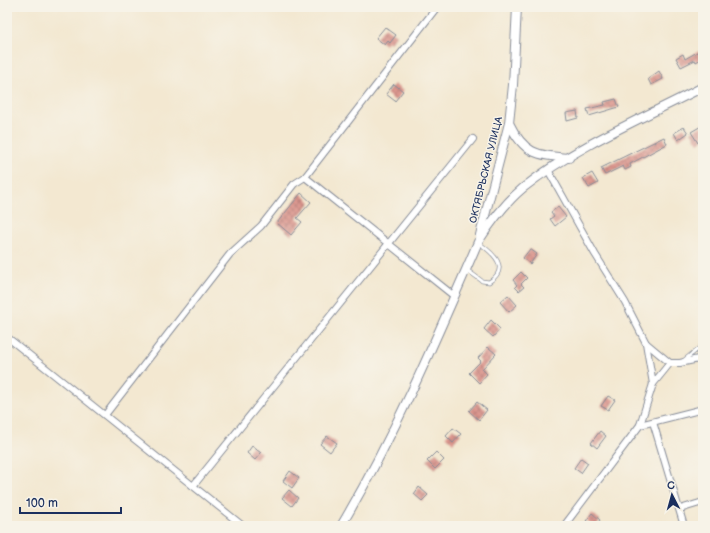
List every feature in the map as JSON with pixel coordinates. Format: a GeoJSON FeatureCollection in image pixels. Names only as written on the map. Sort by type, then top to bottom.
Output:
{"type":"FeatureCollection","features":[{"type":"Feature","properties":{"kind":"street"},"geometry":{"type":"LineString","coordinates":[[105,415],[230,254],[260,226],[294,184],[305,176],[437,7]]}},
{"type":"Feature","properties":{"kind":"street","name":"ОКТЯБРЬСКАЯ УЛИЦА"},"geometry":{"type":"LineString","coordinates":[[478,242],[509,123],[513,85],[517,7]]}},
{"type":"Feature","properties":{"kind":"street"},"geometry":{"type":"LineString","coordinates":[[341,526],[363,489],[400,418],[478,242],[493,220],[522,189],[548,170],[703,87]]}},
{"type":"Feature","properties":{"kind":"street"},"geometry":{"type":"LineString","coordinates":[[509,123],[517,139],[526,148],[547,156],[569,158]]}},
{"type":"Feature","properties":{"kind":"street"},"geometry":{"type":"LineString","coordinates":[[193,486],[474,139]]}},
{"type":"Feature","properties":{"kind":"street"},"geometry":{"type":"LineString","coordinates":[[548,170],[595,254],[625,302],[646,343],[653,384]]}},
{"type":"Feature","properties":{"kind":"street"},"geometry":{"type":"LineString","coordinates":[[305,176],[454,296]]}},
{"type":"Feature","properties":{"kind":"street"},"geometry":{"type":"LineString","coordinates":[[7,337],[243,526]]}},
{"type":"Feature","properties":{"kind":"street"},"geometry":{"type":"LineString","coordinates":[[646,343],[670,363],[680,363],[703,358]]}},
{"type":"Feature","properties":{"kind":"street"},"geometry":{"type":"LineString","coordinates":[[564,526],[640,425],[653,384],[670,363]]}},
{"type":"Feature","properties":{"kind":"street"},"geometry":{"type":"LineString","coordinates":[[640,425],[703,409]]}},
{"type":"Feature","properties":{"kind":"street"},"geometry":{"type":"LineString","coordinates":[[653,422],[684,526]]}},
{"type":"Feature","properties":{"kind":"street"},"geometry":{"type":"LineString","coordinates":[[680,509],[703,502]]}},
{"type":"Feature","properties":{"kind":"lane"},"geometry":{"type":"LineString","coordinates":[[466,269],[482,281],[489,282],[494,280],[499,270],[499,263],[495,254],[478,242]]}},
{"type":"Feature","properties":{"kind":"lane"},"geometry":{"type":"LineString","coordinates":[[680,363],[703,345]]}},
{"type":"Feature","properties":{"kind":"building"},"geometry":{"type":"Polygon","coordinates":[[[385,27],[396,35],[390,43],[388,41],[385,45],[376,38],[385,27]]]}},
{"type":"Feature","properties":{"kind":"building"},"geometry":{"type":"Polygon","coordinates":[[[699,51],[703,58],[681,67],[676,58],[683,54],[685,59],[699,51]]]}},
{"type":"Feature","properties":{"kind":"building"},"geometry":{"type":"Polygon","coordinates":[[[659,71],[663,79],[651,85],[648,79],[659,71]]]}},
{"type":"Feature","properties":{"kind":"building"},"geometry":{"type":"Polygon","coordinates":[[[394,84],[403,91],[395,101],[386,94],[394,84]]]}},
{"type":"Feature","properties":{"kind":"building"},"geometry":{"type":"Polygon","coordinates":[[[616,99],[619,107],[589,116],[587,109],[605,105],[604,102],[616,99]]]}},
{"type":"Feature","properties":{"kind":"building"},"geometry":{"type":"Polygon","coordinates":[[[577,111],[578,118],[567,121],[566,113],[577,111]]]}},
{"type":"Feature","properties":{"kind":"building"},"geometry":{"type":"Polygon","coordinates":[[[703,125],[703,140],[698,143],[691,132],[703,125]]]}},
{"type":"Feature","properties":{"kind":"building"},"geometry":{"type":"Polygon","coordinates":[[[684,127],[688,133],[678,140],[674,133],[684,127]]]}},
{"type":"Feature","properties":{"kind":"building"},"geometry":{"type":"Polygon","coordinates":[[[664,137],[667,144],[630,164],[631,167],[625,170],[623,166],[605,175],[601,168],[664,137]]]}},
{"type":"Feature","properties":{"kind":"building"},"geometry":{"type":"Polygon","coordinates":[[[592,173],[598,183],[589,188],[583,178],[592,173]]]}},
{"type":"Feature","properties":{"kind":"building"},"geometry":{"type":"Polygon","coordinates":[[[301,193],[311,202],[297,218],[302,222],[291,235],[277,223],[301,193]]]}},
{"type":"Feature","properties":{"kind":"building"},"geometry":{"type":"Polygon","coordinates":[[[558,207],[566,217],[555,226],[550,219],[554,216],[551,212],[558,207]]]}},
{"type":"Feature","properties":{"kind":"building"},"geometry":{"type":"Polygon","coordinates":[[[530,249],[537,254],[530,264],[523,258],[530,249]]]}},
{"type":"Feature","properties":{"kind":"building"},"geometry":{"type":"Polygon","coordinates":[[[521,272],[527,278],[521,284],[524,287],[519,291],[515,287],[517,285],[513,280],[521,272]]]}},
{"type":"Feature","properties":{"kind":"building"},"geometry":{"type":"Polygon","coordinates":[[[508,295],[517,305],[509,312],[500,302],[508,295]]]}},
{"type":"Feature","properties":{"kind":"building"},"geometry":{"type":"Polygon","coordinates":[[[491,320],[500,329],[493,337],[484,329],[491,320]]]}},
{"type":"Feature","properties":{"kind":"building"},"geometry":{"type":"Polygon","coordinates":[[[488,347],[496,354],[482,369],[487,374],[479,383],[469,373],[481,361],[478,358],[488,347]]]}},
{"type":"Feature","properties":{"kind":"building"},"geometry":{"type":"Polygon","coordinates":[[[608,396],[615,400],[608,410],[601,406],[608,396]]]}},
{"type":"Feature","properties":{"kind":"building"},"geometry":{"type":"Polygon","coordinates":[[[477,402],[487,410],[479,420],[469,411],[477,402]]]}},
{"type":"Feature","properties":{"kind":"building"},"geometry":{"type":"Polygon","coordinates":[[[453,428],[461,434],[453,443],[446,436],[453,428]]]}},
{"type":"Feature","properties":{"kind":"building"},"geometry":{"type":"Polygon","coordinates":[[[600,431],[606,436],[597,448],[591,443],[600,431]]]}},
{"type":"Feature","properties":{"kind":"building"},"geometry":{"type":"Polygon","coordinates":[[[327,436],[337,443],[330,452],[320,444],[327,436]]]}},
{"type":"Feature","properties":{"kind":"building"},"geometry":{"type":"Polygon","coordinates":[[[252,446],[261,453],[255,460],[247,453],[252,446]]]}},
{"type":"Feature","properties":{"kind":"building"},"geometry":{"type":"Polygon","coordinates":[[[436,452],[444,460],[435,469],[427,461],[436,452]]]}},
{"type":"Feature","properties":{"kind":"building"},"geometry":{"type":"Polygon","coordinates":[[[581,458],[588,463],[581,473],[574,468],[581,458]]]}},
{"type":"Feature","properties":{"kind":"building"},"geometry":{"type":"Polygon","coordinates":[[[290,471],[299,478],[292,488],[283,481],[290,471]]]}},
{"type":"Feature","properties":{"kind":"building"},"geometry":{"type":"Polygon","coordinates":[[[419,487],[428,495],[422,501],[414,494],[419,487]]]}},
{"type":"Feature","properties":{"kind":"building"},"geometry":{"type":"Polygon","coordinates":[[[289,490],[298,498],[292,506],[282,498],[289,490]]]}},
{"type":"Feature","properties":{"kind":"building"},"geometry":{"type":"Polygon","coordinates":[[[592,513],[600,520],[596,526],[586,521],[592,513]]]}}]}
